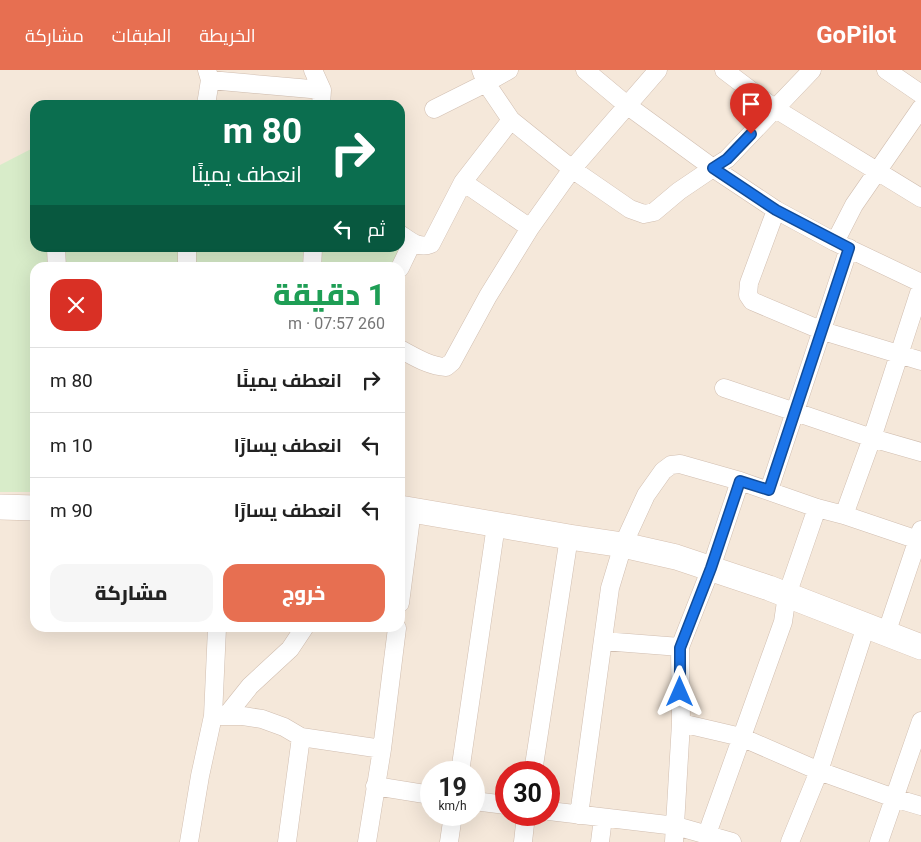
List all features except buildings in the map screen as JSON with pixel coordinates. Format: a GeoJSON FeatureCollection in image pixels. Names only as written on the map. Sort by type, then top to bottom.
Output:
{"type":"FeatureCollection","features":[{"type":"Feature","properties":{"kind":"street"},"geometry":{"type":"LineString","coordinates":[[206,100],[208,75],[321,98],[313,70]]}},
{"type":"Feature","properties":{"kind":"street"},"geometry":{"type":"LineString","coordinates":[[434,108],[483,77],[509,70]]}},
{"type":"Feature","properties":{"kind":"street"},"geometry":{"type":"LineString","coordinates":[[585,70],[628,106],[713,168],[776,210],[842,245],[921,283]]}},
{"type":"Feature","properties":{"kind":"street"},"geometry":{"type":"LineString","coordinates":[[405,352],[436,366],[446,366],[452,362],[488,296],[530,228],[572,169],[658,70]]}},
{"type":"Feature","properties":{"kind":"street"},"geometry":{"type":"LineString","coordinates":[[724,70],[774,108],[921,198]]}},
{"type":"Feature","properties":{"kind":"street"},"geometry":{"type":"LineString","coordinates":[[483,77],[511,120],[572,169],[630,209],[644,214],[654,212],[679,191],[727,159],[812,70]]}},
{"type":"Feature","properties":{"kind":"street"},"geometry":{"type":"LineString","coordinates":[[886,70],[921,94]]}},
{"type":"Feature","properties":{"kind":"street"},"geometry":{"type":"LineString","coordinates":[[769,490],[823,331],[842,245],[854,205],[921,108]]}},
{"type":"Feature","properties":{"kind":"street"},"geometry":{"type":"LineString","coordinates":[[406,239],[420,246],[432,244],[463,182],[511,120]]}},
{"type":"Feature","properties":{"kind":"street"},"geometry":{"type":"LineString","coordinates":[[463,182],[530,228]]}},
{"type":"Feature","properties":{"kind":"street"},"geometry":{"type":"LineString","coordinates":[[776,210],[749,283],[748,296],[758,304],[823,331],[921,361]]}},
{"type":"Feature","properties":{"kind":"street"},"geometry":{"type":"LineString","coordinates":[[844,515],[872,438],[921,287]]}},
{"type":"Feature","properties":{"kind":"street"},"geometry":{"type":"LineString","coordinates":[[724,388],[872,438],[921,452]]}},
{"type":"Feature","properties":{"kind":"street"},"geometry":{"type":"LineString","coordinates":[[579,815],[610,588],[623,545],[646,495],[663,471],[671,465],[680,464],[769,490],[817,508],[919,535],[876,630],[790,842]]}},
{"type":"Feature","properties":{"kind":"street"},"geometry":{"type":"LineString","coordinates":[[675,834],[680,723],[680,648],[711,568],[740,481]]}},
{"type":"Feature","properties":{"kind":"street"},"geometry":{"type":"LineString","coordinates":[[0,507],[30,508]]}},
{"type":"Feature","properties":{"kind":"street"},"geometry":{"type":"LineString","coordinates":[[707,834],[783,622],[788,596],[817,508]]}},
{"type":"Feature","properties":{"kind":"street"},"geometry":{"type":"LineString","coordinates":[[405,525],[406,509],[569,538],[623,545],[711,568],[921,647]]}},
{"type":"Feature","properties":{"kind":"street"},"geometry":{"type":"LineString","coordinates":[[462,761],[496,525]]}},
{"type":"Feature","properties":{"kind":"street"},"geometry":{"type":"LineString","coordinates":[[535,761],[569,538]]}},
{"type":"Feature","properties":{"kind":"street"},"geometry":{"type":"LineString","coordinates":[[188,842],[200,776],[220,716],[217,632]]}},
{"type":"Feature","properties":{"kind":"street"},"geometry":{"type":"LineString","coordinates":[[220,716],[290,649],[301,632]]}},
{"type":"Feature","properties":{"kind":"street"},"geometry":{"type":"LineString","coordinates":[[367,842],[382,749],[397,632]]}},
{"type":"Feature","properties":{"kind":"street"},"geometry":{"type":"LineString","coordinates":[[603,641],[680,648]]}},
{"type":"Feature","properties":{"kind":"street"},"geometry":{"type":"LineString","coordinates":[[220,716],[243,716],[262,719],[301,736],[382,749]]}},
{"type":"Feature","properties":{"kind":"street"},"geometry":{"type":"LineString","coordinates":[[879,842],[921,721]]}},
{"type":"Feature","properties":{"kind":"street"},"geometry":{"type":"LineString","coordinates":[[680,723],[741,737],[819,771],[921,806]]}},
{"type":"Feature","properties":{"kind":"street"},"geometry":{"type":"LineString","coordinates":[[287,842],[301,736]]}},
{"type":"Feature","properties":{"kind":"street"},"geometry":{"type":"LineString","coordinates":[[375,786],[420,793]]}},
{"type":"Feature","properties":{"kind":"street"},"geometry":{"type":"LineString","coordinates":[[560,812],[603,818],[675,834],[707,834],[732,842]]}},
{"type":"Feature","properties":{"kind":"street"},"geometry":{"type":"LineString","coordinates":[[600,842],[603,818]]}},
{"type":"Feature","properties":{"kind":"street"},"geometry":{"type":"LineString","coordinates":[[449,842],[452,826]]}},
{"type":"Feature","properties":{"kind":"street"},"geometry":{"type":"LineString","coordinates":[[523,842],[525,826]]}},
{"type":"Feature","properties":{"kind":"shaded area"},"geometry":{"type":"Polygon","coordinates":[[[0,70],[921,70],[921,842],[0,842],[0,70]]]}},
{"type":"Feature","properties":{"kind":"green space"},"geometry":{"type":"Polygon","coordinates":[[[30,150],[30,252],[403,252],[397,262],[30,262],[30,492],[0,492],[0,165],[30,150]]]}},
{"type":"Feature","properties":{"kind":"route"},"geometry":{"type":"LineString","coordinates":[[680,692],[680,648],[711,568],[740,481],[769,490],[849,248],[776,210],[713,168],[727,159],[751,134]]}}]}
